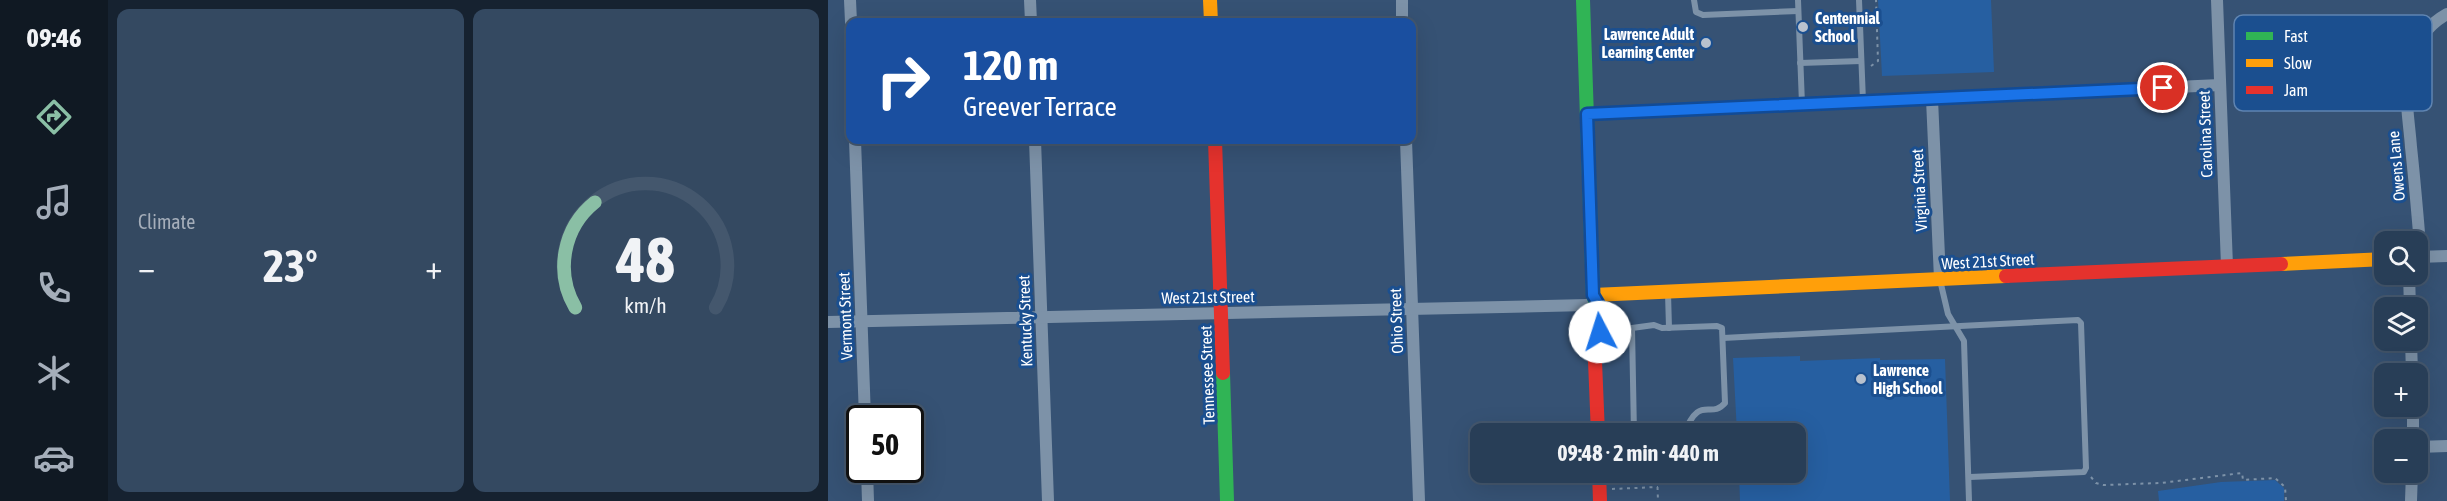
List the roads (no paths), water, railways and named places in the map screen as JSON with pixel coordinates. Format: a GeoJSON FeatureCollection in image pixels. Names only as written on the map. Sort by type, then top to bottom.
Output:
{"type":"FeatureCollection","features":[{"type":"Feature","properties":{"kind":"street"},"geometry":{"type":"LineString","coordinates":[[850,0],[851,18]]}},
{"type":"Feature","properties":{"kind":"street"},"geometry":{"type":"LineString","coordinates":[[1030,0],[1031,18]]}},
{"type":"Feature","properties":{"kind":"street"},"geometry":{"type":"LineString","coordinates":[[1210,0],[1211,18]]}},
{"type":"Feature","properties":{"kind":"street"},"geometry":{"type":"LineString","coordinates":[[1402,0],[1402,18]]}},
{"type":"Feature","properties":{"kind":"street"},"geometry":{"type":"LineString","coordinates":[[1583,0],[1591,300],[1599,305],[1600,345],[1595,361],[1598,423]]}},
{"type":"Feature","properties":{"kind":"street","name":"Carolina Street"},"geometry":{"type":"LineString","coordinates":[[2217,0],[2226,266]]}},
{"type":"Feature","properties":{"kind":"street","name":"Owens Lane"},"geometry":{"type":"LineString","coordinates":[[2432,26],[2447,14]]}},
{"type":"Feature","properties":{"kind":"street"},"geometry":{"type":"LineString","coordinates":[[1587,114],[2220,85]]}},
{"type":"Feature","properties":{"kind":"street","name":"Virginia Street"},"geometry":{"type":"LineString","coordinates":[[1932,99],[1940,279]]}},
{"type":"Feature","properties":{"kind":"street","name":"Owens Lane"},"geometry":{"type":"LineString","coordinates":[[2408,111],[2418,231]]}},
{"type":"Feature","properties":{"kind":"street","name":"Vermont Street"},"geometry":{"type":"LineString","coordinates":[[855,144],[864,405]]}},
{"type":"Feature","properties":{"kind":"street","name":"Kentucky Street"},"geometry":{"type":"LineString","coordinates":[[1035,144],[1048,501]]}},
{"type":"Feature","properties":{"kind":"street","name":"Tennessee Street"},"geometry":{"type":"LineString","coordinates":[[1215,144],[1227,501]]}},
{"type":"Feature","properties":{"kind":"street","name":"Ohio Street"},"geometry":{"type":"LineString","coordinates":[[1406,144],[1419,501]]}},
{"type":"Feature","properties":{"kind":"street"},"geometry":{"type":"LineString","coordinates":[[2428,257],[2447,256]]}},
{"type":"Feature","properties":{"kind":"street","name":"West 21st Street"},"geometry":{"type":"LineString","coordinates":[[828,322],[1412,309],[1591,300],[1668,292],[2374,259]]}},
{"type":"Feature","properties":{"kind":"street"},"geometry":{"type":"LineString","coordinates":[[2428,447],[2447,446]]}},
{"type":"Feature","properties":{"kind":"street"},"geometry":{"type":"LineString","coordinates":[[867,483],[868,501]]}},
{"type":"Feature","properties":{"kind":"street"},"geometry":{"type":"LineString","coordinates":[[1599,483],[1600,501]]}},
{"type":"Feature","properties":{"kind":"street"},"geometry":{"type":"LineString","coordinates":[[2411,501],[2412,483]]}},
{"type":"Feature","properties":{"kind":"lane"},"geometry":{"type":"LineString","coordinates":[[1694,0],[1694,9],[1699,15],[1798,11]]}},
{"type":"Feature","properties":{"kind":"lane"},"geometry":{"type":"LineString","coordinates":[[1798,0],[1802,104]]}},
{"type":"Feature","properties":{"kind":"lane"},"geometry":{"type":"LineString","coordinates":[[1859,0],[1863,102]]}},
{"type":"Feature","properties":{"kind":"lane"},"geometry":{"type":"LineString","coordinates":[[1800,63],[1861,61]]}},
{"type":"Feature","properties":{"kind":"lane"},"geometry":{"type":"LineString","coordinates":[[1940,279],[1948,314],[1964,341],[1970,501]]}},
{"type":"Feature","properties":{"kind":"lane"},"geometry":{"type":"LineString","coordinates":[[1666,328],[1668,292]]}},
{"type":"Feature","properties":{"kind":"lane"},"geometry":{"type":"LineString","coordinates":[[1723,338],[2073,320],[2081,323],[2086,468],[2084,472],[1970,477]]}},
{"type":"Feature","properties":{"kind":"lane"},"geometry":{"type":"LineString","coordinates":[[1634,423],[1632,328],[1718,326],[1722,328],[1723,338],[1725,403],[1719,408],[1700,409],[1688,423]]}},
{"type":"Feature","properties":{"kind":"place","name":"Centennial School"},"geometry":{"type":"Point","coordinates":[1803,27]}},
{"type":"Feature","properties":{"kind":"place","name":"Lawrence Adult Learning Center"},"geometry":{"type":"Point","coordinates":[1706,43]}},
{"type":"Feature","properties":{"kind":"place","name":"Lawrence High School"},"geometry":{"type":"Point","coordinates":[1861,379]}}]}
